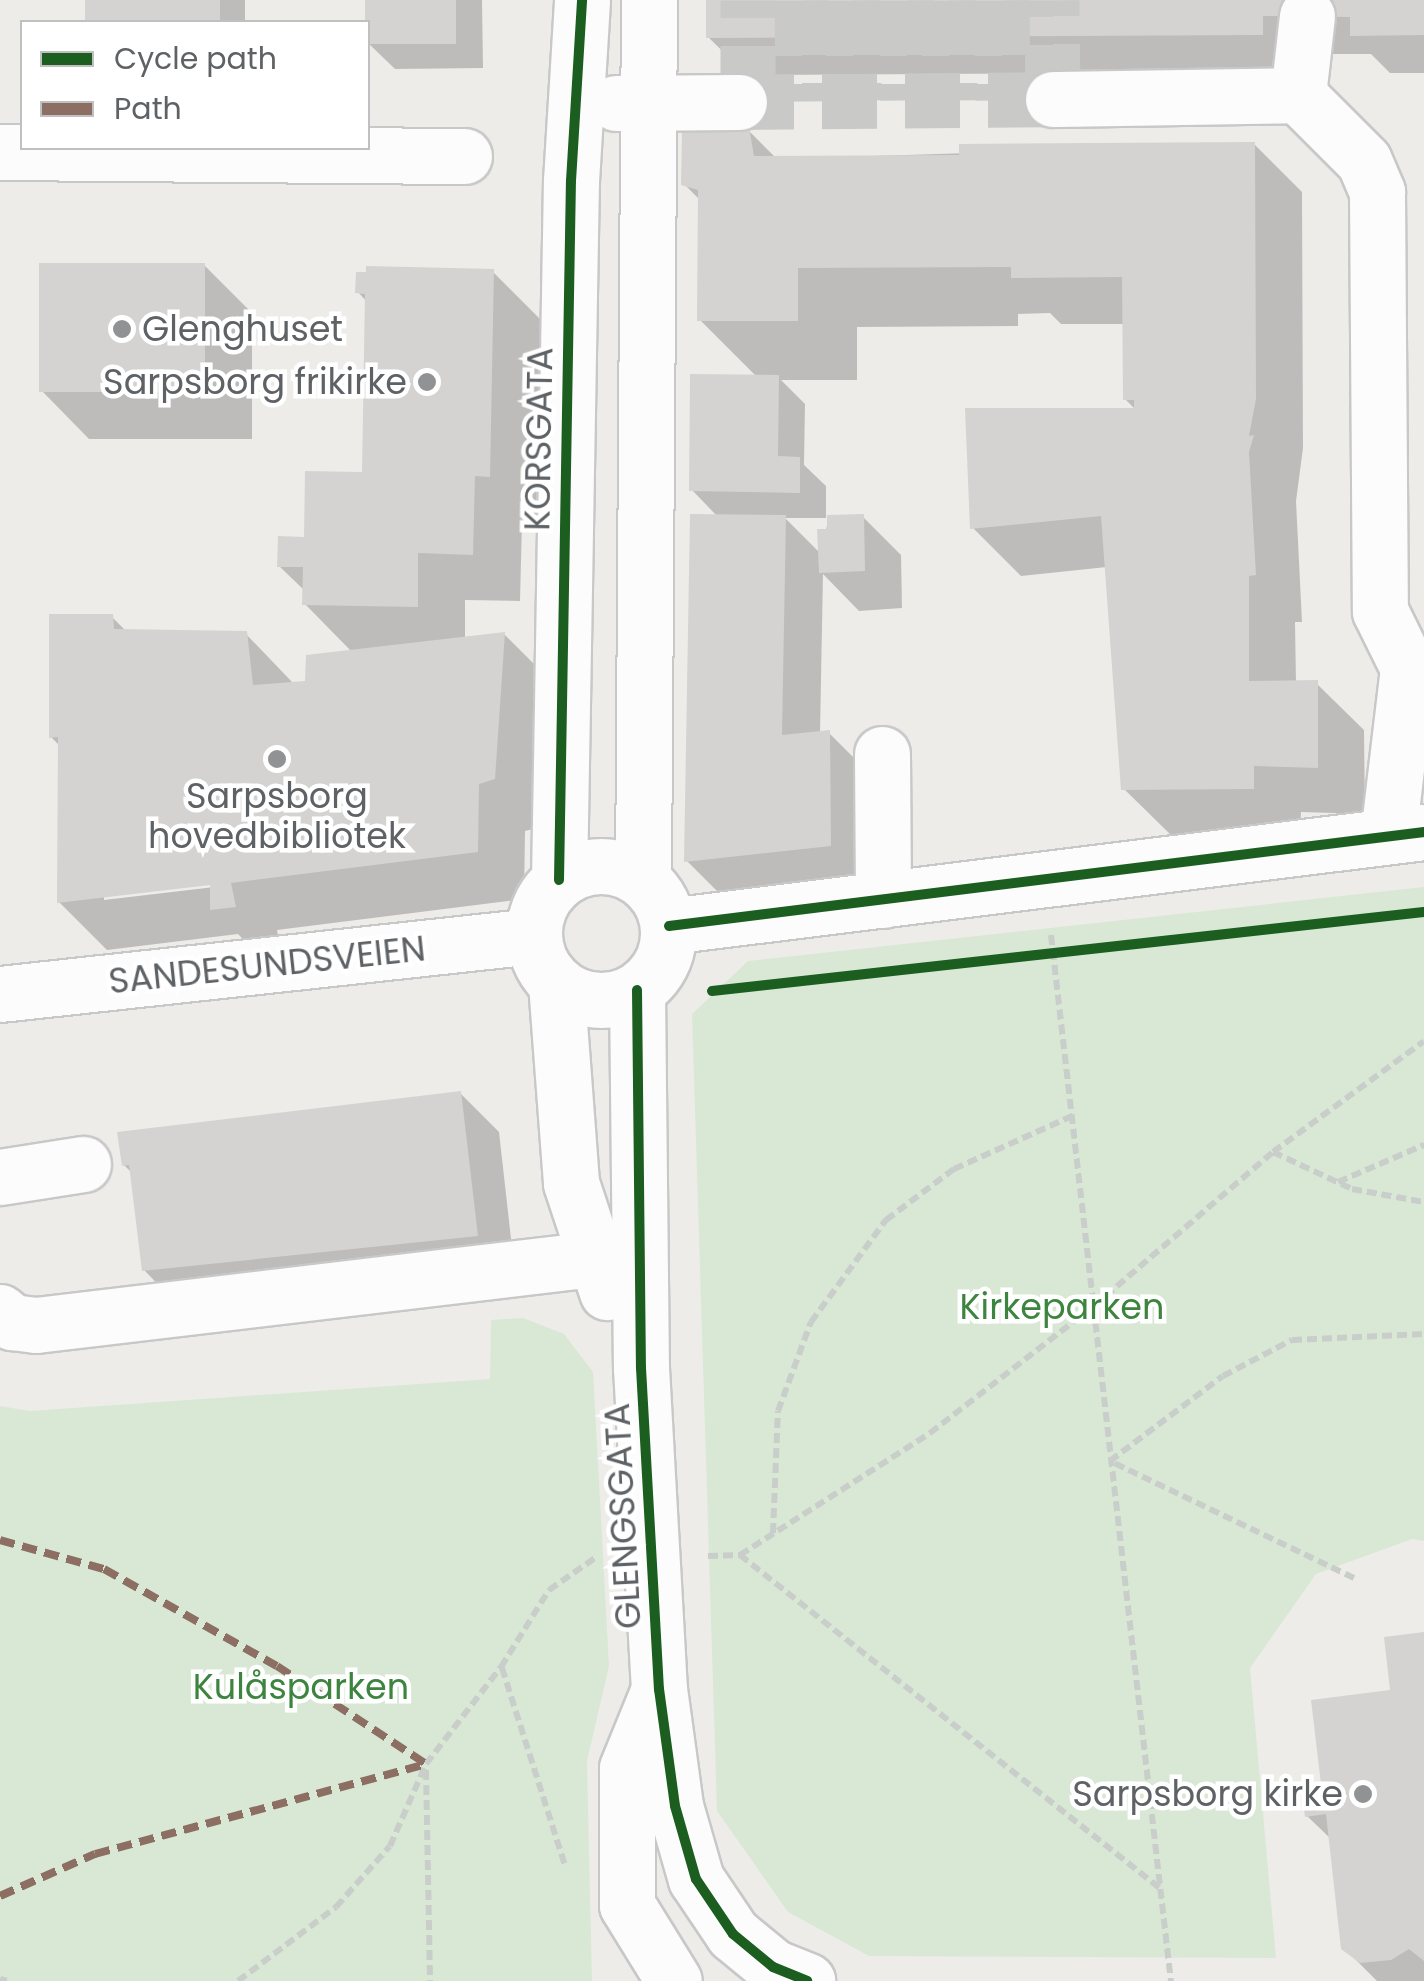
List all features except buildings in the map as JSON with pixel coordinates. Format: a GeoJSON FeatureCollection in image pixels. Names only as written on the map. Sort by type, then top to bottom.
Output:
{"type":"FeatureCollection","features":[{"type":"Feature","properties":{"kind":"street","name":"KORSGATA"},"geometry":{"type":"LineString","coordinates":[[558,880],[573,102],[582,0]]}},
{"type":"Feature","properties":{"kind":"street"},"geometry":{"type":"LineString","coordinates":[[643,878],[650,0]]}},
{"type":"Feature","properties":{"kind":"street"},"geometry":{"type":"LineString","coordinates":[[1298,95],[1307,16]]}},
{"type":"Feature","properties":{"kind":"street"},"geometry":{"type":"LineString","coordinates":[[669,926],[1406,834],[1416,667],[1380,610],[1376,192],[1364,161],[1298,95],[1053,100]]}},
{"type":"Feature","properties":{"kind":"street"},"geometry":{"type":"LineString","coordinates":[[573,102],[739,102]]}},
{"type":"Feature","properties":{"kind":"street"},"geometry":{"type":"LineString","coordinates":[[0,152],[464,156]]}},
{"type":"Feature","properties":{"kind":"street"},"geometry":{"type":"LineString","coordinates":[[882,754],[884,900]]}},
{"type":"Feature","properties":{"kind":"street"},"geometry":{"type":"LineString","coordinates":[[601,865],[643,878],[665,908],[669,926],[662,962],[637,990],[595,1000],[544,959],[536,915],[558,880],[601,865]]}},
{"type":"Feature","properties":{"kind":"street","name":"SANDESUNDSVEIEN"},"geometry":{"type":"LineString","coordinates":[[0,994],[544,959]]}},
{"type":"Feature","properties":{"kind":"street","name":"GLENGSGATA"},"geometry":{"type":"LineString","coordinates":[[544,959],[571,1183],[592,1259],[642,1368]]}},
{"type":"Feature","properties":{"kind":"street","name":"GLENGSGATA"},"geometry":{"type":"LineString","coordinates":[[637,990],[642,1368],[659,1689],[675,1806],[696,1879],[733,1934],[781,1976]]}},
{"type":"Feature","properties":{"kind":"street"},"geometry":{"type":"LineString","coordinates":[[0,1177],[83,1164]]}},
{"type":"Feature","properties":{"kind":"street"},"geometry":{"type":"LineString","coordinates":[[0,1312],[12,1322],[36,1326],[592,1259]]}},
{"type":"Feature","properties":{"kind":"street"},"geometry":{"type":"LineString","coordinates":[[659,1689],[627,1768],[628,1905],[674,1981]]}},
{"type":"Feature","properties":{"kind":"path"},"geometry":{"type":"LineString","coordinates":[[1043,880],[1074,1116],[1110,1462],[1172,1981]]}},
{"type":"Feature","properties":{"kind":"path"},"geometry":{"type":"LineString","coordinates":[[1034,953],[1069,949]]}},
{"type":"Feature","properties":{"kind":"path"},"geometry":{"type":"LineString","coordinates":[[698,1556],[740,1555],[930,1433],[1094,1306],[1273,1152],[1424,1041]]}},
{"type":"Feature","properties":{"kind":"path"},"geometry":{"type":"LineString","coordinates":[[773,1534],[778,1411],[822,1308],[886,1220],[954,1169],[1024,1132],[1074,1116]]}},
{"type":"Feature","properties":{"kind":"path"},"geometry":{"type":"LineString","coordinates":[[1338,1183],[1424,1145]]}},
{"type":"Feature","properties":{"kind":"path"},"geometry":{"type":"LineString","coordinates":[[1273,1152],[1338,1183],[1424,1202]]}},
{"type":"Feature","properties":{"kind":"path"},"geometry":{"type":"LineString","coordinates":[[1110,1462],[1223,1376],[1282,1345],[1424,1334]]}},
{"type":"Feature","properties":{"kind":"path"},"geometry":{"type":"LineString","coordinates":[[1110,1462],[1354,1578]]}},
{"type":"Feature","properties":{"kind":"path"},"geometry":{"type":"LineString","coordinates":[[740,1555],[1161,1889]]}},
{"type":"Feature","properties":{"kind":"path"},"geometry":{"type":"LineString","coordinates":[[238,1981],[336,1907],[390,1846],[426,1764],[501,1667],[549,1590],[592,1558],[611,1558]]}},
{"type":"Feature","properties":{"kind":"path"},"geometry":{"type":"LineString","coordinates":[[501,1667],[572,1884]]}},
{"type":"Feature","properties":{"kind":"path"},"geometry":{"type":"LineString","coordinates":[[426,1764],[430,1981]]}},
{"type":"Feature","properties":{"kind":"green space","name":"Kirkeparken"},"geometry":{"type":"Polygon","coordinates":[[[1424,887],[1424,1541],[1412,1539],[1316,1574],[1250,1668],[1276,1958],[869,1956],[788,1912],[717,1811],[692,1014],[748,961],[1424,887]]]}},
{"type":"Feature","properties":{"kind":"green space","name":"Kulåsparken"},"geometry":{"type":"Polygon","coordinates":[[[523,1318],[564,1334],[593,1372],[609,1666],[587,1761],[592,1981],[0,1981],[0,1406],[30,1411],[490,1379],[491,1320],[523,1318]]]}},
{"type":"Feature","properties":{"kind":"tunnel"},"geometry":{"type":"LineString","coordinates":[[748,0],[748,101]]}},
{"type":"Feature","properties":{"kind":"tunnel"},"geometry":{"type":"LineString","coordinates":[[802,0],[803,101]]}},
{"type":"Feature","properties":{"kind":"tunnel"},"geometry":{"type":"LineString","coordinates":[[853,0],[854,100]]}},
{"type":"Feature","properties":{"kind":"tunnel"},"geometry":{"type":"LineString","coordinates":[[907,0],[908,100]]}},
{"type":"Feature","properties":{"kind":"tunnel"},"geometry":{"type":"LineString","coordinates":[[949,0],[950,100]]}},
{"type":"Feature","properties":{"kind":"tunnel"},"geometry":{"type":"LineString","coordinates":[[1002,0],[1003,100]]}},
{"type":"Feature","properties":{"kind":"tunnel"},"geometry":{"type":"LineString","coordinates":[[739,102],[1053,99],[1052,0]]}},
{"type":"Feature","properties":{"kind":"marked path"},"geometry":{"type":"LineString","coordinates":[[0,1540],[104,1569],[277,1666],[426,1764]]}},
{"type":"Feature","properties":{"kind":"marked path"},"geometry":{"type":"LineString","coordinates":[[0,1896],[95,1854],[426,1764]]}},
{"type":"Feature","properties":{"kind":"cycle path"},"geometry":{"type":"LineString","coordinates":[[559,880],[571,181],[582,0]]}},
{"type":"Feature","properties":{"kind":"cycle path"},"geometry":{"type":"LineString","coordinates":[[669,926],[1424,832]]}},
{"type":"Feature","properties":{"kind":"cycle path"},"geometry":{"type":"LineString","coordinates":[[712,991],[1424,912]]}},
{"type":"Feature","properties":{"kind":"cycle path"},"geometry":{"type":"LineString","coordinates":[[637,990],[641,1368],[659,1689],[675,1806],[696,1879],[733,1934],[773,1967],[807,1981]]}},
{"type":"Feature","properties":{"kind":"place","name":"Glenghuset"},"geometry":{"type":"Point","coordinates":[122,329]}},
{"type":"Feature","properties":{"kind":"place","name":"Sarpsborg frikirke"},"geometry":{"type":"Point","coordinates":[427,382]}},
{"type":"Feature","properties":{"kind":"place","name":"Sarpsborg hovedbibliotek"},"geometry":{"type":"Point","coordinates":[277,759]}},
{"type":"Feature","properties":{"kind":"place","name":"Sarpsborg kirke"},"geometry":{"type":"Point","coordinates":[1363,1794]}}]}
